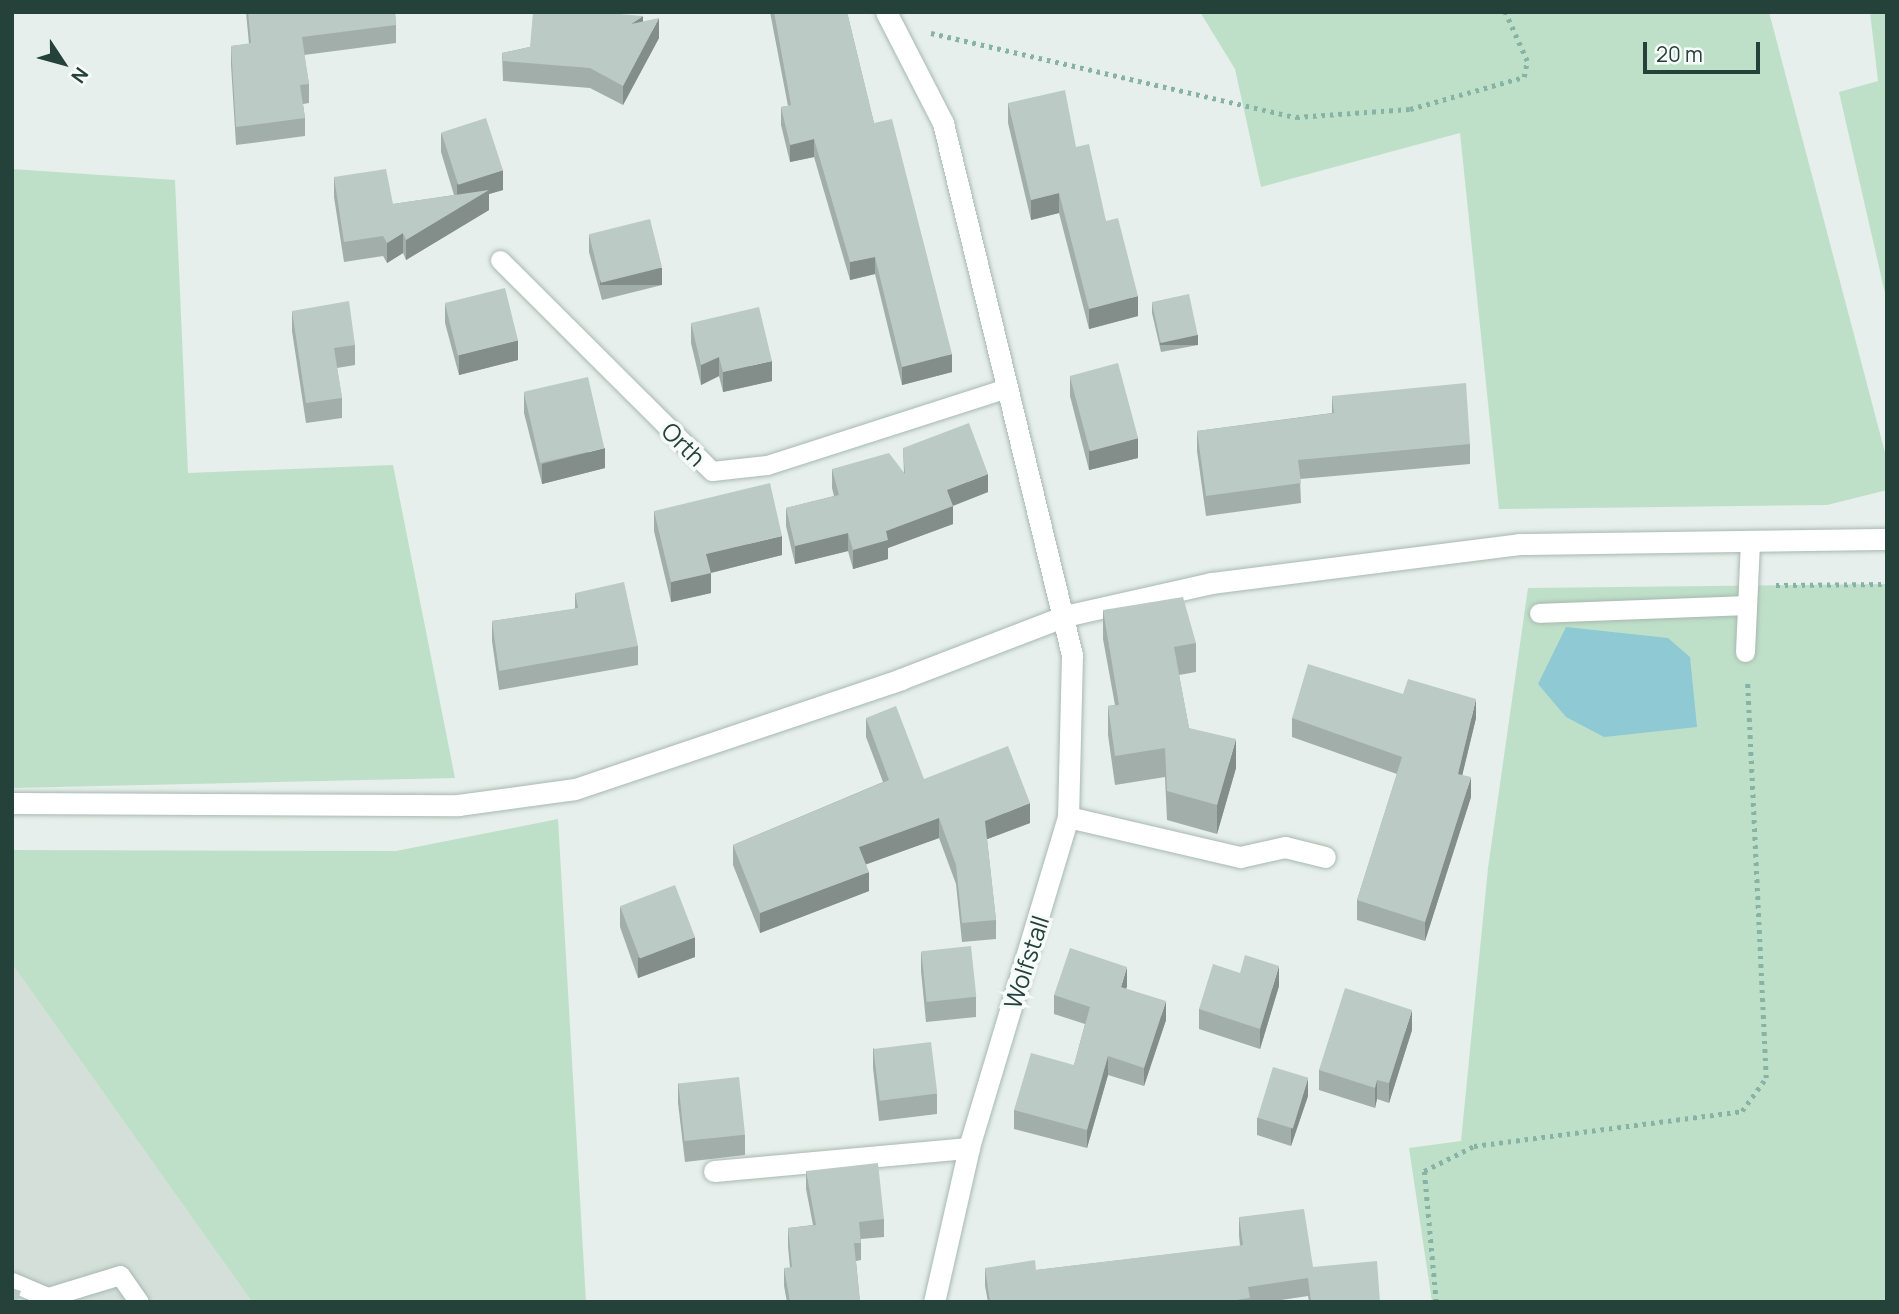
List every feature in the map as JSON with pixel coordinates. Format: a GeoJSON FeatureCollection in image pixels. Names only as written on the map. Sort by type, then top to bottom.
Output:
{"type":"FeatureCollection","features":[{"type":"Feature","properties":{"kind":"main road"},"geometry":{"type":"LineString","coordinates":[[886,12],[943,123],[1004,389],[1065,616]]}},
{"type":"Feature","properties":{"kind":"main road"},"geometry":{"type":"LineString","coordinates":[[12,803],[458,804],[575,789],[901,680],[1065,616],[1211,583],[1360,560],[1519,544],[1887,539]]}},
{"type":"Feature","properties":{"kind":"main road","name":"Wolfstall"},"geometry":{"type":"LineString","coordinates":[[934,1302],[969,1148],[1068,817],[1072,655],[1065,616]]}},
{"type":"Feature","properties":{"kind":"main road"},"geometry":{"type":"LineString","coordinates":[[1068,817],[1240,857],[1285,847],[1325,857]]}},
{"type":"Feature","properties":{"kind":"main road"},"geometry":{"type":"LineString","coordinates":[[714,1171],[969,1148]]}},
{"type":"Feature","properties":{"kind":"lane","name":"Orth"},"geometry":{"type":"LineString","coordinates":[[500,260],[712,471],[767,465],[1004,389]]}},
{"type":"Feature","properties":{"kind":"lane"},"geometry":{"type":"LineString","coordinates":[[1745,652],[1750,540]]}},
{"type":"Feature","properties":{"kind":"lane"},"geometry":{"type":"LineString","coordinates":[[1539,612],[1745,605]]}},
{"type":"Feature","properties":{"kind":"lane"},"geometry":{"type":"LineString","coordinates":[[12,1282],[48,1297],[120,1275],[139,1302]]}},
{"type":"Feature","properties":{"kind":"path"},"geometry":{"type":"LineString","coordinates":[[899,38],[939,32],[1296,117],[1410,109],[1524,77],[1527,61],[1505,12]]}},
{"type":"Feature","properties":{"kind":"path"},"geometry":{"type":"LineString","coordinates":[[1764,585],[1887,584]]}},
{"type":"Feature","properties":{"kind":"path"},"geometry":{"type":"LineString","coordinates":[[1437,1302],[1424,1171],[1474,1146],[1742,1111],[1766,1078],[1745,652]]}},
{"type":"Feature","properties":{"kind":"shaded area"},"geometry":{"type":"Polygon","coordinates":[[[12,964],[252,1302],[12,1302],[12,964]]]}},
{"type":"Feature","properties":{"kind":"green space"},"geometry":{"type":"Polygon","coordinates":[[[1200,12],[1769,12],[1887,460],[1887,490],[1827,505],[1499,509],[1460,133],[1261,187],[1235,69],[1200,12]]]}},
{"type":"Feature","properties":{"kind":"green space"},"geometry":{"type":"Polygon","coordinates":[[[1870,12],[1887,12],[1887,302],[1839,92],[1878,81],[1870,12]]]}},
{"type":"Feature","properties":{"kind":"green space"},"geometry":{"type":"Polygon","coordinates":[[[12,169],[175,180],[188,473],[393,465],[455,778],[12,788],[12,169]]]}},
{"type":"Feature","properties":{"kind":"green space"},"geometry":{"type":"Polygon","coordinates":[[[1887,584],[1887,1302],[1432,1302],[1409,1148],[1461,1141],[1488,868],[1528,588],[1887,584]]]}},
{"type":"Feature","properties":{"kind":"green space"},"geometry":{"type":"Polygon","coordinates":[[[558,819],[586,1302],[252,1302],[12,964],[12,850],[396,851],[558,819]]]}},
{"type":"Feature","properties":{"kind":"water"},"geometry":{"type":"Polygon","coordinates":[[[1566,627],[1668,638],[1690,657],[1697,727],[1604,737],[1566,717],[1538,684],[1566,627]]]}},
{"type":"Feature","properties":{"kind":"building"},"geometry":{"type":"Polygon","coordinates":[[[248,12],[395,12],[396,25],[302,37],[309,84],[300,85],[305,118],[236,127],[231,46],[251,43],[248,12]]]}},
{"type":"Feature","properties":{"kind":"building"},"geometry":{"type":"Polygon","coordinates":[[[533,12],[596,12],[643,16],[631,24],[659,18],[623,86],[590,68],[503,61],[502,53],[530,47],[533,12]]]}},
{"type":"Feature","properties":{"kind":"building"},"geometry":{"type":"Polygon","coordinates":[[[774,12],[847,12],[874,123],[892,119],[952,354],[902,367],[875,257],[850,262],[814,139],[790,145],[781,107],[791,105],[774,12]]]}},
{"type":"Feature","properties":{"kind":"building"},"geometry":{"type":"Polygon","coordinates":[[[1065,90],[1076,147],[1089,144],[1106,221],[1118,218],[1138,296],[1089,309],[1059,193],[1031,200],[1008,103],[1065,90]]]}},
{"type":"Feature","properties":{"kind":"building"},"geometry":{"type":"Polygon","coordinates":[[[486,118],[503,170],[458,185],[441,133],[486,118]]]}},
{"type":"Feature","properties":{"kind":"building"},"geometry":{"type":"Polygon","coordinates":[[[386,169],[393,204],[489,190],[406,240],[403,233],[387,243],[383,236],[344,242],[334,177],[386,169]]]}},
{"type":"Feature","properties":{"kind":"building"},"geometry":{"type":"Polygon","coordinates":[[[650,219],[662,268],[601,283],[589,234],[650,219]]]}},
{"type":"Feature","properties":{"kind":"building"},"geometry":{"type":"Polygon","coordinates":[[[505,288],[518,340],[458,355],[445,303],[505,288]]]}},
{"type":"Feature","properties":{"kind":"building"},"geometry":{"type":"Polygon","coordinates":[[[1189,294],[1198,335],[1161,343],[1152,302],[1189,294]]]}},
{"type":"Feature","properties":{"kind":"building"},"geometry":{"type":"Polygon","coordinates":[[[349,301],[355,345],[334,348],[342,398],[306,403],[292,311],[349,301]]]}},
{"type":"Feature","properties":{"kind":"building"},"geometry":{"type":"Polygon","coordinates":[[[759,307],[772,361],[723,372],[719,357],[701,365],[691,323],[759,307]]]}},
{"type":"Feature","properties":{"kind":"building"},"geometry":{"type":"Polygon","coordinates":[[[1118,363],[1138,438],[1090,451],[1070,376],[1118,363]]]}},
{"type":"Feature","properties":{"kind":"building"},"geometry":{"type":"Polygon","coordinates":[[[588,377],[604,448],[540,463],[524,392],[588,377]]]}},
{"type":"Feature","properties":{"kind":"building"},"geometry":{"type":"Polygon","coordinates":[[[1466,383],[1470,444],[1298,460],[1301,483],[1206,496],[1197,431],[1334,413],[1332,396],[1466,383]]]}},
{"type":"Feature","properties":{"kind":"building"},"geometry":{"type":"Polygon","coordinates":[[[969,423],[988,474],[947,490],[953,506],[886,531],[888,540],[853,550],[848,533],[795,546],[786,508],[839,495],[832,469],[889,453],[905,474],[903,448],[969,423]]]}},
{"type":"Feature","properties":{"kind":"building"},"geometry":{"type":"Polygon","coordinates":[[[770,483],[782,536],[706,554],[711,573],[671,582],[654,511],[770,483]]]}},
{"type":"Feature","properties":{"kind":"building"},"geometry":{"type":"Polygon","coordinates":[[[624,582],[638,646],[499,671],[492,621],[578,608],[575,593],[624,582]]]}},
{"type":"Feature","properties":{"kind":"building"},"geometry":{"type":"Polygon","coordinates":[[[1183,597],[1196,643],[1174,647],[1189,728],[1236,739],[1217,805],[1167,791],[1165,748],[1115,756],[1108,706],[1119,705],[1103,610],[1183,597]]]}},
{"type":"Feature","properties":{"kind":"building"},"geometry":{"type":"Polygon","coordinates":[[[1308,664],[1403,694],[1408,679],[1476,699],[1458,774],[1471,777],[1425,922],[1357,900],[1402,757],[1292,718],[1308,664]]]}},
{"type":"Feature","properties":{"kind":"building"},"geometry":{"type":"Polygon","coordinates":[[[896,706],[924,779],[1008,746],[1030,803],[985,821],[996,920],[962,923],[956,865],[939,818],[859,847],[869,872],[760,913],[733,845],[889,780],[866,718],[896,706]]]}},
{"type":"Feature","properties":{"kind":"building"},"geometry":{"type":"Polygon","coordinates":[[[675,885],[695,937],[640,958],[620,906],[675,885]]]}},
{"type":"Feature","properties":{"kind":"building"},"geometry":{"type":"Polygon","coordinates":[[[971,946],[976,997],[927,1002],[921,951],[971,946]]]}},
{"type":"Feature","properties":{"kind":"building"},"geometry":{"type":"Polygon","coordinates":[[[1070,948],[1127,967],[1121,987],[1166,1001],[1144,1068],[1108,1056],[1087,1130],[1014,1110],[1031,1053],[1074,1065],[1090,1007],[1054,995],[1070,948]]]}},
{"type":"Feature","properties":{"kind":"building"},"geometry":{"type":"Polygon","coordinates":[[[1245,955],[1279,966],[1260,1029],[1199,1009],[1213,964],[1240,973],[1245,955]]]}},
{"type":"Feature","properties":{"kind":"building"},"geometry":{"type":"Polygon","coordinates":[[[1345,988],[1412,1010],[1389,1083],[1377,1080],[1375,1088],[1319,1070],[1345,988]]]}},
{"type":"Feature","properties":{"kind":"building"},"geometry":{"type":"Polygon","coordinates":[[[931,1042],[937,1094],[880,1101],[873,1049],[931,1042]]]}},
{"type":"Feature","properties":{"kind":"building"},"geometry":{"type":"Polygon","coordinates":[[[1273,1067],[1308,1078],[1293,1129],[1258,1118],[1273,1067]]]}},
{"type":"Feature","properties":{"kind":"building"},"geometry":{"type":"Polygon","coordinates":[[[739,1077],[745,1135],[684,1141],[678,1083],[739,1077]]]}},
{"type":"Feature","properties":{"kind":"building"},"geometry":{"type":"Polygon","coordinates":[[[878,1163],[884,1219],[859,1222],[861,1243],[854,1243],[860,1302],[790,1302],[784,1268],[792,1267],[788,1228],[816,1225],[806,1171],[878,1163]]]}},
{"type":"Feature","properties":{"kind":"building"},"geometry":{"type":"Polygon","coordinates":[[[1304,1209],[1313,1267],[1377,1261],[1380,1302],[1311,1302],[1308,1278],[1248,1287],[1250,1298],[1223,1302],[990,1302],[985,1268],[1035,1260],[1036,1270],[1243,1245],[1239,1217],[1304,1209]]]}},
{"type":"Feature","properties":{"kind":"building"},"geometry":{"type":"Polygon","coordinates":[[[12,1288],[21,1291],[17,1302],[12,1302],[12,1288]]]}}]}
